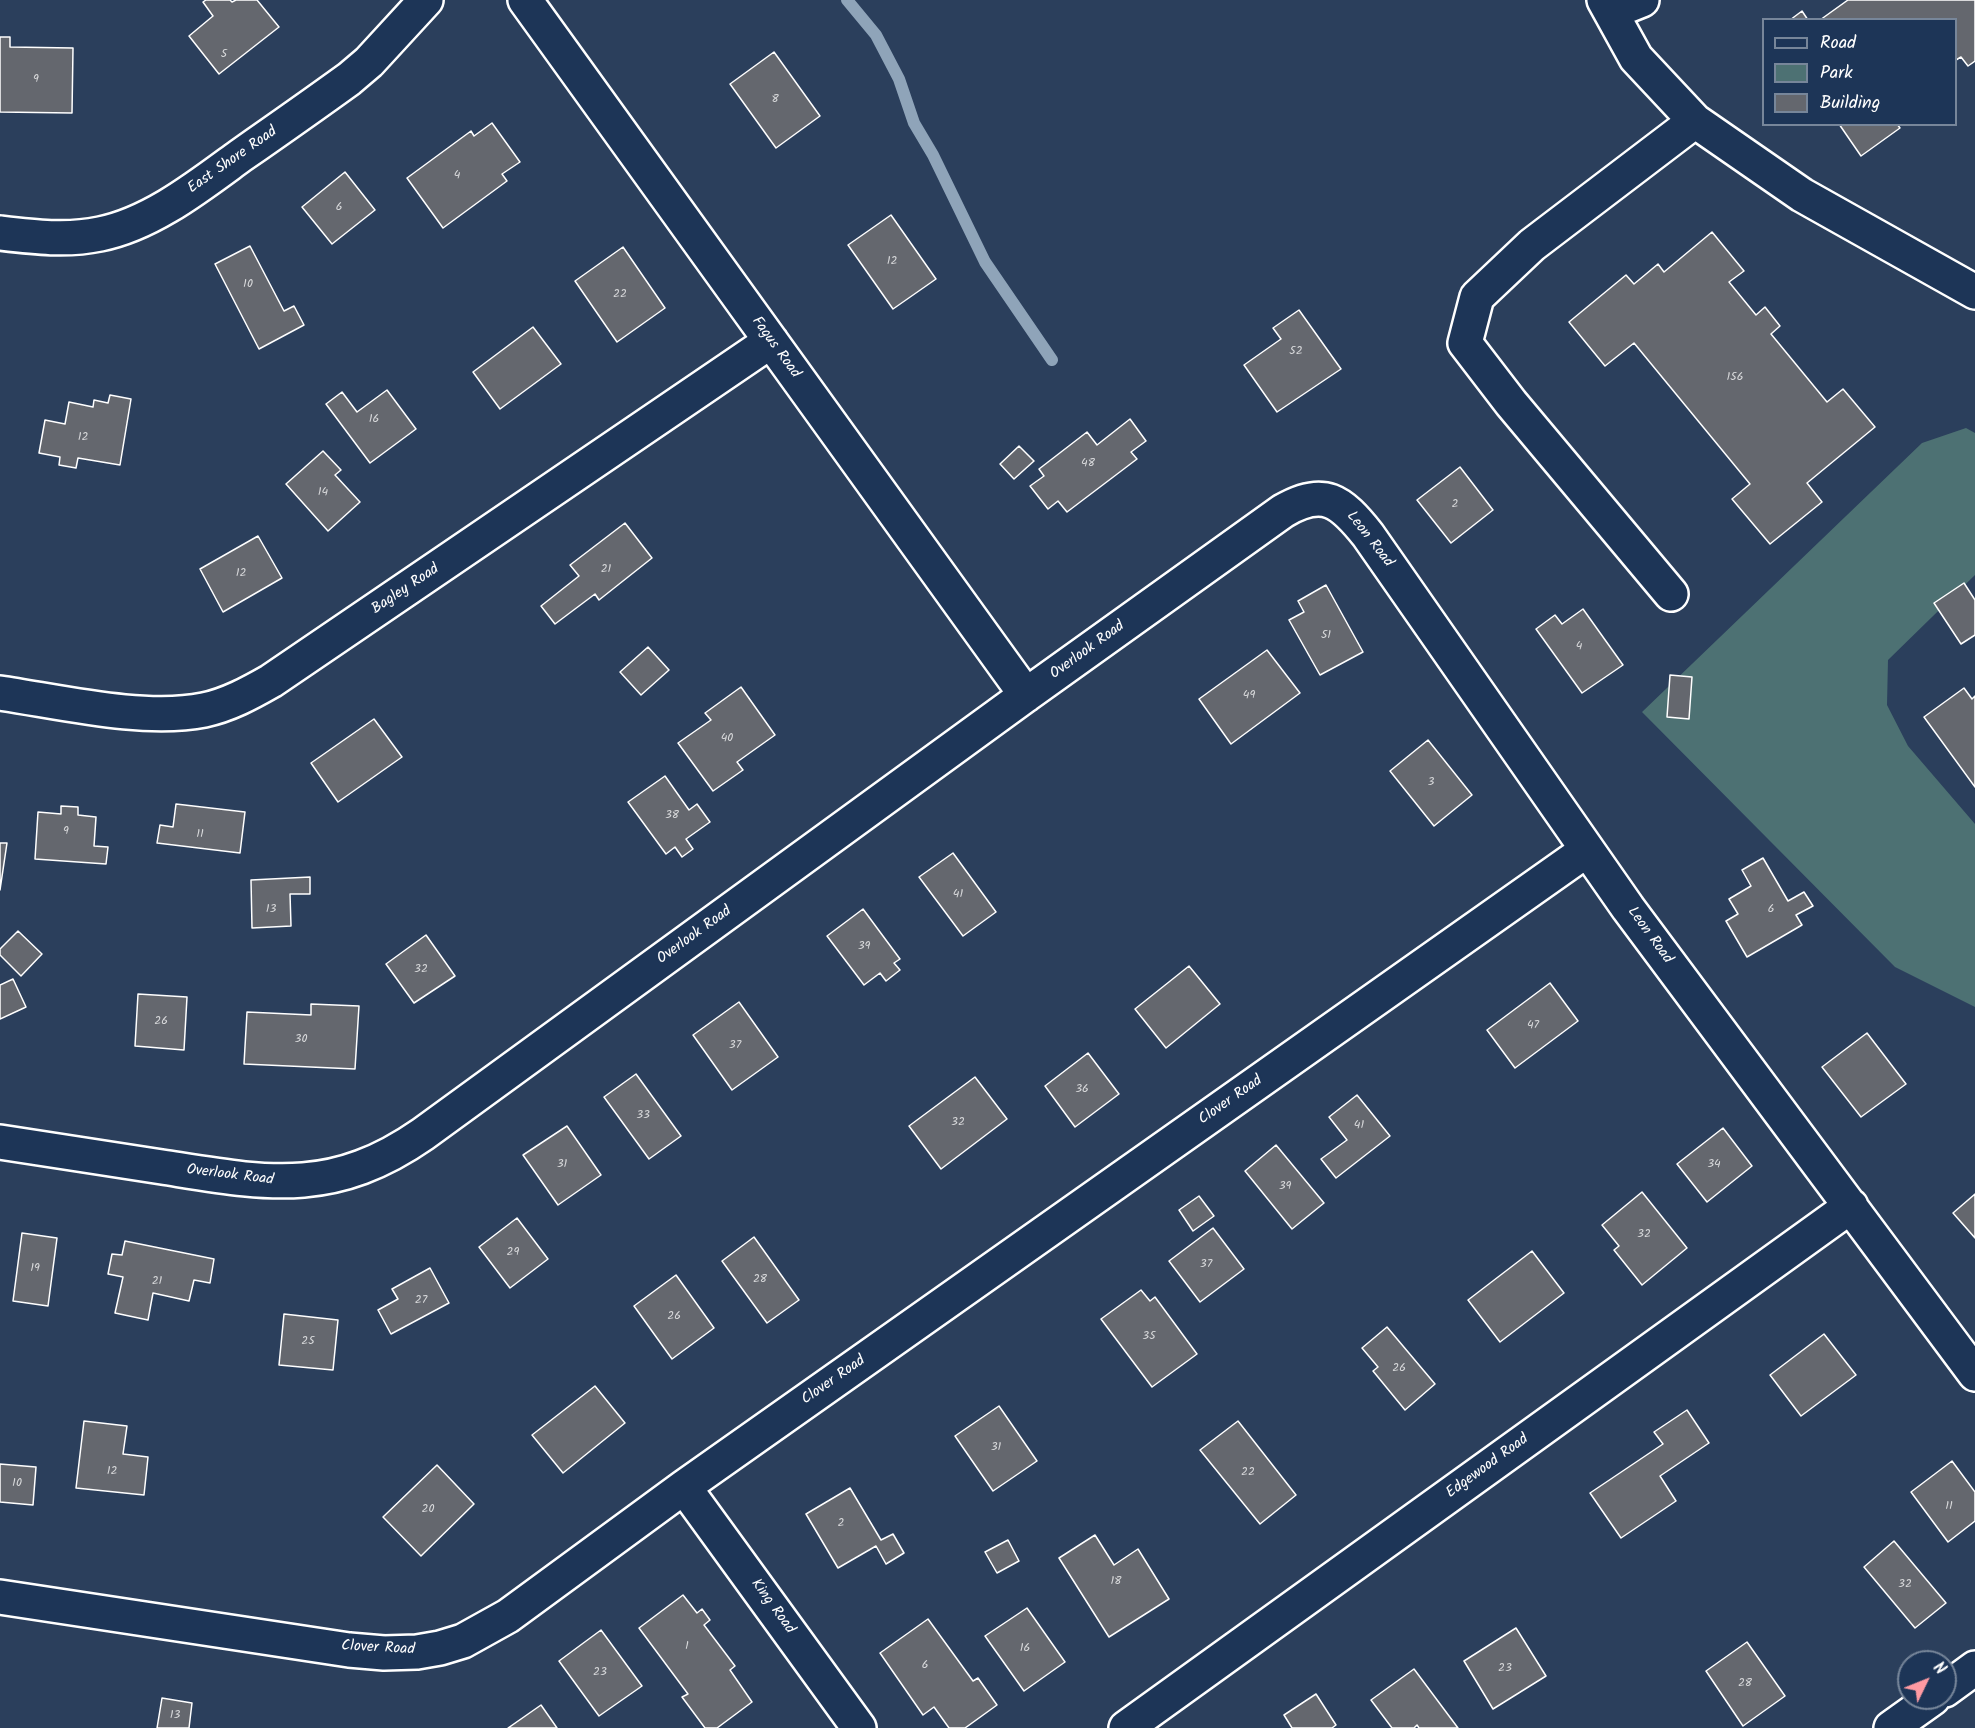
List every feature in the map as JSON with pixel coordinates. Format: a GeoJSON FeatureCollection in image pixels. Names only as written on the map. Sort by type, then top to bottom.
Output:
{"type":"FeatureCollection","features":[{"type":"Feature","properties":{"kind":"street","name":"East Shore Road"},"geometry":{"type":"LineString","coordinates":[[0,233],[57,239],[81,237],[110,231],[153,213],[198,187],[349,79],[369,62],[426,0]]}},
{"type":"Feature","properties":{"kind":"street","name":"Fagus Road"},"geometry":{"type":"LineString","coordinates":[[525,0],[1026,695]]}},
{"type":"Feature","properties":{"kind":"street"},"geometry":{"type":"LineString","coordinates":[[1619,4],[1636,58],[1695,121],[1802,195],[1975,292]]}},
{"type":"Feature","properties":{"kind":"street"},"geometry":{"type":"LineString","coordinates":[[1671,594],[1511,403],[1465,343],[1477,297],[1532,245],[1695,121]]}},
{"type":"Feature","properties":{"kind":"street","name":"Bagley Road"},"geometry":{"type":"LineString","coordinates":[[0,693],[131,712],[154,713],[205,710],[240,698],[271,681],[771,341]]}},
{"type":"Feature","properties":{"kind":"street","name":"Overlook Road"},"geometry":{"type":"LineString","coordinates":[[0,1142],[253,1181],[305,1180],[330,1176],[380,1160],[423,1134],[1283,511],[1313,498],[1327,499]]}},
{"type":"Feature","properties":{"kind":"street","name":"Leon Road"},"geometry":{"type":"LineString","coordinates":[[1327,499],[1354,517],[1368,535],[1667,961],[1975,1374]]}},
{"type":"Feature","properties":{"kind":"street","name":"Clover Road"},"geometry":{"type":"LineString","coordinates":[[0,1597],[349,1650],[384,1653],[417,1652],[463,1641],[508,1616],[684,1487],[1587,850]]}},
{"type":"Feature","properties":{"kind":"street","name":"Edgewood Road"},"geometry":{"type":"LineString","coordinates":[[1126,1728],[1851,1206]]}},
{"type":"Feature","properties":{"kind":"street","name":"King Road"},"geometry":{"type":"LineString","coordinates":[[684,1487],[859,1728]]}},
{"type":"Feature","properties":{"kind":"street"},"geometry":{"type":"LineString","coordinates":[[1957,1681],[1975,1668]]}},
{"type":"Feature","properties":{"kind":"street"},"geometry":{"type":"LineString","coordinates":[[1891,1728],[1916,1710]]}},
{"type":"Feature","properties":{"kind":"green space"},"geometry":{"type":"Polygon","coordinates":[[[1966,428],[1975,433],[1975,575],[1888,660],[1887,705],[1908,746],[1975,824],[1975,1007],[1895,967],[1642,712],[1922,443],[1966,428]]]}},
{"type":"Feature","properties":{"kind":"building"},"geometry":{"type":"Polygon","coordinates":[[[230,0],[232,2],[257,0],[279,27],[219,74],[189,36],[213,16],[203,2],[230,0]]]}},
{"type":"Feature","properties":{"kind":"building"},"geometry":{"type":"Polygon","coordinates":[[[1848,0],[1975,0],[1975,61],[1968,66],[1961,57],[1957,59],[1957,18],[1823,18],[1848,0]]]}},
{"type":"Feature","properties":{"kind":"building"},"geometry":{"type":"Polygon","coordinates":[[[1802,11],[1807,18],[1793,18],[1802,11]]]}},
{"type":"Feature","properties":{"kind":"building"},"geometry":{"type":"Polygon","coordinates":[[[0,37],[10,37],[10,47],[73,48],[72,113],[0,112],[0,37]]]}},
{"type":"Feature","properties":{"kind":"building"},"geometry":{"type":"Polygon","coordinates":[[[774,52],[820,116],[776,148],[730,84],[774,52]]]}},
{"type":"Feature","properties":{"kind":"building"},"geometry":{"type":"Polygon","coordinates":[[[492,123],[520,162],[502,174],[507,181],[443,228],[407,178],[471,131],[474,136],[492,123]]]}},
{"type":"Feature","properties":{"kind":"building"},"geometry":{"type":"Polygon","coordinates":[[[1840,126],[1898,126],[1900,128],[1861,156],[1840,126]]]}},
{"type":"Feature","properties":{"kind":"building"},"geometry":{"type":"Polygon","coordinates":[[[345,172],[375,210],[332,244],[302,207],[345,172]]]}},
{"type":"Feature","properties":{"kind":"building"},"geometry":{"type":"Polygon","coordinates":[[[891,215],[936,279],[893,309],[848,245],[891,215]]]}},
{"type":"Feature","properties":{"kind":"building"},"geometry":{"type":"Polygon","coordinates":[[[1712,232],[1744,271],[1729,282],[1756,315],[1765,307],[1780,326],[1771,334],[1827,402],[1843,389],[1875,427],[1807,483],[1822,502],[1770,544],[1732,499],[1750,484],[1634,343],[1605,366],[1569,322],[1626,275],[1634,284],[1658,264],[1664,272],[1712,232]]]}},
{"type":"Feature","properties":{"kind":"building"},"geometry":{"type":"Polygon","coordinates":[[[250,246],[284,311],[294,306],[304,325],[259,349],[215,264],[250,246]]]}},
{"type":"Feature","properties":{"kind":"building"},"geometry":{"type":"Polygon","coordinates":[[[623,247],[665,308],[617,342],[575,281],[623,247]]]}},
{"type":"Feature","properties":{"kind":"building"},"geometry":{"type":"Polygon","coordinates":[[[1299,310],[1341,369],[1277,412],[1244,365],[1281,339],[1273,328],[1299,310]]]}},
{"type":"Feature","properties":{"kind":"building"},"geometry":{"type":"Polygon","coordinates":[[[533,327],[561,364],[500,409],[473,372],[533,327]]]}},
{"type":"Feature","properties":{"kind":"building"},"geometry":{"type":"Polygon","coordinates":[[[387,390],[416,429],[370,463],[326,404],[342,392],[357,412],[387,390]]]}},
{"type":"Feature","properties":{"kind":"building"},"geometry":{"type":"Polygon","coordinates":[[[110,395],[131,399],[120,465],[78,458],[76,468],[59,465],[60,457],[39,453],[45,420],[65,424],[69,402],[93,407],[94,400],[108,403],[110,395]]]}},
{"type":"Feature","properties":{"kind":"building"},"geometry":{"type":"Polygon","coordinates":[[[1130,419],[1146,441],[1131,452],[1137,459],[1067,512],[1058,501],[1048,509],[1030,486],[1044,476],[1039,469],[1087,432],[1097,445],[1130,419]]]}},
{"type":"Feature","properties":{"kind":"building"},"geometry":{"type":"Polygon","coordinates":[[[1019,446],[1034,461],[1014,479],[1000,464],[1019,446]]]}},
{"type":"Feature","properties":{"kind":"building"},"geometry":{"type":"Polygon","coordinates":[[[323,451],[341,470],[335,475],[360,502],[328,531],[286,484],[323,451]]]}},
{"type":"Feature","properties":{"kind":"building"},"geometry":{"type":"Polygon","coordinates":[[[1460,467],[1493,510],[1451,543],[1417,500],[1460,467]]]}},
{"type":"Feature","properties":{"kind":"building"},"geometry":{"type":"Polygon","coordinates":[[[625,523],[652,558],[599,600],[595,594],[555,624],[541,606],[579,576],[570,565],[625,523]]]}},
{"type":"Feature","properties":{"kind":"building"},"geometry":{"type":"Polygon","coordinates":[[[258,536],[282,578],[223,612],[200,569],[258,536]]]}},
{"type":"Feature","properties":{"kind":"building"},"geometry":{"type":"Polygon","coordinates":[[[1964,583],[1975,600],[1975,635],[1961,644],[1934,603],[1964,583]]]}},
{"type":"Feature","properties":{"kind":"building"},"geometry":{"type":"Polygon","coordinates":[[[1326,585],[1363,652],[1320,675],[1289,620],[1304,612],[1298,601],[1326,585]]]}},
{"type":"Feature","properties":{"kind":"building"},"geometry":{"type":"Polygon","coordinates":[[[1583,609],[1623,665],[1582,693],[1536,629],[1555,615],[1562,624],[1583,609]]]}},
{"type":"Feature","properties":{"kind":"building"},"geometry":{"type":"Polygon","coordinates":[[[648,647],[669,670],[641,695],[620,672],[648,647]]]}},
{"type":"Feature","properties":{"kind":"building"},"geometry":{"type":"Polygon","coordinates":[[[1267,650],[1300,693],[1231,744],[1199,699],[1267,650]]]}},
{"type":"Feature","properties":{"kind":"building"},"geometry":{"type":"Polygon","coordinates":[[[1670,675],[1692,677],[1689,719],[1667,717],[1670,675]]]}},
{"type":"Feature","properties":{"kind":"building"},"geometry":{"type":"Polygon","coordinates":[[[741,687],[775,735],[737,762],[743,770],[713,791],[678,743],[711,720],[705,713],[741,687]]]}},
{"type":"Feature","properties":{"kind":"building"},"geometry":{"type":"Polygon","coordinates":[[[1964,688],[1972,699],[1975,696],[1975,787],[1924,717],[1964,688]]]}},
{"type":"Feature","properties":{"kind":"building"},"geometry":{"type":"Polygon","coordinates":[[[374,719],[402,757],[338,802],[311,763],[374,719]]]}},
{"type":"Feature","properties":{"kind":"building"},"geometry":{"type":"Polygon","coordinates":[[[1428,740],[1472,795],[1434,826],[1390,771],[1428,740]]]}},
{"type":"Feature","properties":{"kind":"building"},"geometry":{"type":"Polygon","coordinates":[[[665,776],[689,810],[697,804],[710,822],[686,839],[693,849],[682,857],[675,847],[666,854],[628,802],[665,776]]]}},
{"type":"Feature","properties":{"kind":"building"},"geometry":{"type":"Polygon","coordinates":[[[176,804],[245,812],[240,853],[157,843],[160,825],[173,827],[176,804]]]}},
{"type":"Feature","properties":{"kind":"building"},"geometry":{"type":"Polygon","coordinates":[[[61,806],[78,807],[78,815],[96,817],[94,846],[108,847],[106,864],[35,859],[38,812],[61,814],[61,806]]]}},
{"type":"Feature","properties":{"kind":"building"},"geometry":{"type":"Polygon","coordinates":[[[0,843],[7,843],[0,890],[0,843]]]}},
{"type":"Feature","properties":{"kind":"building"},"geometry":{"type":"Polygon","coordinates":[[[953,853],[996,912],[963,936],[919,877],[953,853]]]}},
{"type":"Feature","properties":{"kind":"building"},"geometry":{"type":"Polygon","coordinates":[[[1763,858],[1788,901],[1804,892],[1813,906],[1796,915],[1802,925],[1747,957],[1726,921],[1738,914],[1729,899],[1751,886],[1742,870],[1763,858]]]}},
{"type":"Feature","properties":{"kind":"building"},"geometry":{"type":"Polygon","coordinates":[[[310,877],[310,894],[290,894],[291,926],[252,928],[251,880],[310,877]]]}},
{"type":"Feature","properties":{"kind":"building"},"geometry":{"type":"Polygon","coordinates":[[[863,909],[900,959],[894,963],[900,970],[886,981],[880,973],[864,985],[827,936],[863,909]]]}},
{"type":"Feature","properties":{"kind":"building"},"geometry":{"type":"Polygon","coordinates":[[[18,931],[42,954],[21,976],[0,955],[0,949],[18,931]]]}},
{"type":"Feature","properties":{"kind":"building"},"geometry":{"type":"Polygon","coordinates":[[[426,935],[455,976],[414,1003],[386,964],[426,935]]]}},
{"type":"Feature","properties":{"kind":"building"},"geometry":{"type":"Polygon","coordinates":[[[1189,966],[1220,1004],[1166,1048],[1135,1009],[1189,966]]]}},
{"type":"Feature","properties":{"kind":"building"},"geometry":{"type":"Polygon","coordinates":[[[13,979],[26,1007],[0,1019],[0,985],[13,979]]]}},
{"type":"Feature","properties":{"kind":"building"},"geometry":{"type":"Polygon","coordinates":[[[1550,983],[1578,1021],[1515,1068],[1487,1030],[1550,983]]]}},
{"type":"Feature","properties":{"kind":"building"},"geometry":{"type":"Polygon","coordinates":[[[138,994],[187,997],[184,1050],[135,1046],[138,994]]]}},
{"type":"Feature","properties":{"kind":"building"},"geometry":{"type":"Polygon","coordinates":[[[739,1002],[778,1057],[732,1090],[693,1035],[739,1002]]]}},
{"type":"Feature","properties":{"kind":"building"},"geometry":{"type":"Polygon","coordinates":[[[311,1004],[359,1006],[355,1069],[244,1064],[247,1012],[311,1015],[311,1004]]]}},
{"type":"Feature","properties":{"kind":"building"},"geometry":{"type":"Polygon","coordinates":[[[1867,1033],[1906,1084],[1861,1117],[1822,1067],[1867,1033]]]}},
{"type":"Feature","properties":{"kind":"building"},"geometry":{"type":"Polygon","coordinates":[[[1088,1053],[1119,1094],[1075,1127],[1045,1086],[1088,1053]]]}},
{"type":"Feature","properties":{"kind":"building"},"geometry":{"type":"Polygon","coordinates":[[[636,1074],[681,1136],[649,1159],[604,1097],[636,1074]]]}},
{"type":"Feature","properties":{"kind":"building"},"geometry":{"type":"Polygon","coordinates":[[[975,1077],[1007,1119],[941,1169],[909,1126],[975,1077]]]}},
{"type":"Feature","properties":{"kind":"building"},"geometry":{"type":"Polygon","coordinates":[[[1357,1095],[1390,1136],[1336,1178],[1321,1159],[1347,1140],[1329,1117],[1357,1095]]]}},
{"type":"Feature","properties":{"kind":"building"},"geometry":{"type":"Polygon","coordinates":[[[567,1126],[601,1175],[558,1205],[523,1155],[567,1126]]]}},
{"type":"Feature","properties":{"kind":"building"},"geometry":{"type":"Polygon","coordinates":[[[1723,1128],[1752,1166],[1707,1202],[1677,1164],[1723,1128]]]}},
{"type":"Feature","properties":{"kind":"building"},"geometry":{"type":"Polygon","coordinates":[[[1276,1145],[1324,1203],[1292,1229],[1245,1171],[1276,1145]]]}},
{"type":"Feature","properties":{"kind":"building"},"geometry":{"type":"Polygon","coordinates":[[[1642,1192],[1687,1248],[1642,1285],[1614,1250],[1619,1246],[1602,1225],[1642,1192]]]}},
{"type":"Feature","properties":{"kind":"building"},"geometry":{"type":"Polygon","coordinates":[[[1975,1194],[1975,1238],[1953,1213],[1975,1194]]]}},
{"type":"Feature","properties":{"kind":"building"},"geometry":{"type":"Polygon","coordinates":[[[1199,1196],[1214,1216],[1193,1231],[1179,1210],[1199,1196]]]}},
{"type":"Feature","properties":{"kind":"building"},"geometry":{"type":"Polygon","coordinates":[[[517,1218],[548,1259],[510,1288],[479,1247],[517,1218]]]}},
{"type":"Feature","properties":{"kind":"building"},"geometry":{"type":"Polygon","coordinates":[[[1213,1228],[1244,1269],[1200,1302],[1169,1261],[1213,1228]]]}},
{"type":"Feature","properties":{"kind":"building"},"geometry":{"type":"Polygon","coordinates":[[[22,1233],[57,1238],[48,1306],[13,1301],[22,1233]]]}},
{"type":"Feature","properties":{"kind":"building"},"geometry":{"type":"Polygon","coordinates":[[[754,1237],[799,1300],[767,1323],[722,1261],[754,1237]]]}},
{"type":"Feature","properties":{"kind":"building"},"geometry":{"type":"Polygon","coordinates":[[[125,1241],[214,1259],[210,1283],[194,1280],[189,1301],[153,1293],[148,1320],[115,1313],[123,1277],[108,1274],[112,1254],[122,1255],[125,1241]]]}},
{"type":"Feature","properties":{"kind":"building"},"geometry":{"type":"Polygon","coordinates":[[[1532,1251],[1564,1293],[1500,1342],[1468,1300],[1532,1251]]]}},
{"type":"Feature","properties":{"kind":"building"},"geometry":{"type":"Polygon","coordinates":[[[430,1268],[449,1303],[391,1334],[378,1310],[398,1299],[392,1289],[430,1268]]]}},
{"type":"Feature","properties":{"kind":"building"},"geometry":{"type":"Polygon","coordinates":[[[676,1275],[714,1328],[672,1359],[634,1306],[676,1275]]]}},
{"type":"Feature","properties":{"kind":"building"},"geometry":{"type":"Polygon","coordinates":[[[1141,1290],[1150,1301],[1155,1297],[1197,1354],[1152,1387],[1101,1319],[1141,1290]]]}},
{"type":"Feature","properties":{"kind":"building"},"geometry":{"type":"Polygon","coordinates":[[[284,1314],[338,1320],[333,1370],[279,1365],[284,1314]]]}},
{"type":"Feature","properties":{"kind":"building"},"geometry":{"type":"Polygon","coordinates":[[[1387,1327],[1435,1384],[1405,1410],[1373,1371],[1378,1367],[1362,1348],[1387,1327]]]}},
{"type":"Feature","properties":{"kind":"building"},"geometry":{"type":"Polygon","coordinates":[[[1824,1334],[1856,1375],[1801,1416],[1770,1375],[1824,1334]]]}},
{"type":"Feature","properties":{"kind":"building"},"geometry":{"type":"Polygon","coordinates":[[[595,1386],[625,1423],[563,1473],[532,1435],[595,1386]]]}},
{"type":"Feature","properties":{"kind":"building"},"geometry":{"type":"Polygon","coordinates":[[[999,1406],[1037,1461],[993,1491],[955,1436],[999,1406]]]}},
{"type":"Feature","properties":{"kind":"building"},"geometry":{"type":"Polygon","coordinates":[[[1687,1410],[1709,1443],[1660,1476],[1676,1501],[1621,1538],[1590,1493],[1663,1444],[1654,1432],[1687,1410]]]}},
{"type":"Feature","properties":{"kind":"building"},"geometry":{"type":"Polygon","coordinates":[[[84,1421],[127,1426],[123,1454],[148,1457],[144,1495],[76,1488],[84,1421]]]}},
{"type":"Feature","properties":{"kind":"building"},"geometry":{"type":"Polygon","coordinates":[[[1238,1421],[1296,1495],[1260,1524],[1200,1450],[1238,1421]]]}},
{"type":"Feature","properties":{"kind":"building"},"geometry":{"type":"Polygon","coordinates":[[[1952,1461],[1975,1492],[1975,1521],[1948,1542],[1911,1492],[1952,1461]]]}},
{"type":"Feature","properties":{"kind":"building"},"geometry":{"type":"Polygon","coordinates":[[[0,1464],[36,1467],[33,1505],[0,1502],[0,1464]]]}},
{"type":"Feature","properties":{"kind":"building"},"geometry":{"type":"Polygon","coordinates":[[[437,1465],[474,1504],[421,1556],[383,1517],[437,1465]]]}},
{"type":"Feature","properties":{"kind":"building"},"geometry":{"type":"Polygon","coordinates":[[[850,1488],[881,1540],[893,1534],[904,1553],[886,1564],[876,1546],[838,1568],[806,1514],[850,1488]]]}},
{"type":"Feature","properties":{"kind":"building"},"geometry":{"type":"Polygon","coordinates":[[[1095,1535],[1114,1565],[1138,1549],[1169,1599],[1109,1637],[1059,1558],[1095,1535]]]}},
{"type":"Feature","properties":{"kind":"building"},"geometry":{"type":"Polygon","coordinates":[[[1008,1540],[1019,1561],[997,1573],[985,1552],[1008,1540]]]}},
{"type":"Feature","properties":{"kind":"building"},"geometry":{"type":"Polygon","coordinates":[[[1894,1541],[1946,1603],[1915,1628],[1864,1567],[1894,1541]]]}},
{"type":"Feature","properties":{"kind":"building"},"geometry":{"type":"Polygon","coordinates":[[[683,1595],[697,1613],[702,1609],[710,1620],[704,1625],[735,1666],[730,1670],[752,1702],[717,1728],[705,1728],[682,1697],[688,1694],[639,1628],[683,1595]]]}},
{"type":"Feature","properties":{"kind":"building"},"geometry":{"type":"Polygon","coordinates":[[[1027,1608],[1065,1662],[1024,1691],[985,1636],[1027,1608]]]}},
{"type":"Feature","properties":{"kind":"building"},"geometry":{"type":"Polygon","coordinates":[[[928,1619],[973,1681],[978,1678],[997,1705],[965,1728],[949,1728],[934,1707],[923,1715],[880,1653],[928,1619]]]}},
{"type":"Feature","properties":{"kind":"building"},"geometry":{"type":"Polygon","coordinates":[[[1516,1628],[1546,1676],[1493,1709],[1464,1661],[1516,1628]]]}},
{"type":"Feature","properties":{"kind":"building"},"geometry":{"type":"Polygon","coordinates":[[[601,1630],[642,1686],[599,1716],[559,1661],[601,1630]]]}},
{"type":"Feature","properties":{"kind":"building"},"geometry":{"type":"Polygon","coordinates":[[[1747,1642],[1785,1696],[1743,1726],[1706,1671],[1747,1642]]]}},
{"type":"Feature","properties":{"kind":"building"},"geometry":{"type":"Polygon","coordinates":[[[1414,1669],[1458,1728],[1419,1728],[1417,1725],[1414,1728],[1392,1728],[1371,1700],[1414,1669]]]}},
{"type":"Feature","properties":{"kind":"building"},"geometry":{"type":"Polygon","coordinates":[[[1316,1694],[1336,1725],[1332,1728],[1292,1728],[1284,1715],[1316,1694]]]}},
{"type":"Feature","properties":{"kind":"building"},"geometry":{"type":"Polygon","coordinates":[[[162,1698],[192,1703],[189,1728],[157,1728],[162,1698]]]}},
{"type":"Feature","properties":{"kind":"building"},"geometry":{"type":"Polygon","coordinates":[[[541,1705],[557,1728],[508,1728],[541,1705]]]}},
{"type":"Feature","properties":{"kind":"waterway"},"geometry":{"type":"LineString","coordinates":[[847,0],[876,35],[899,79],[914,123],[933,155],[985,262],[1052,360]]}}]}
